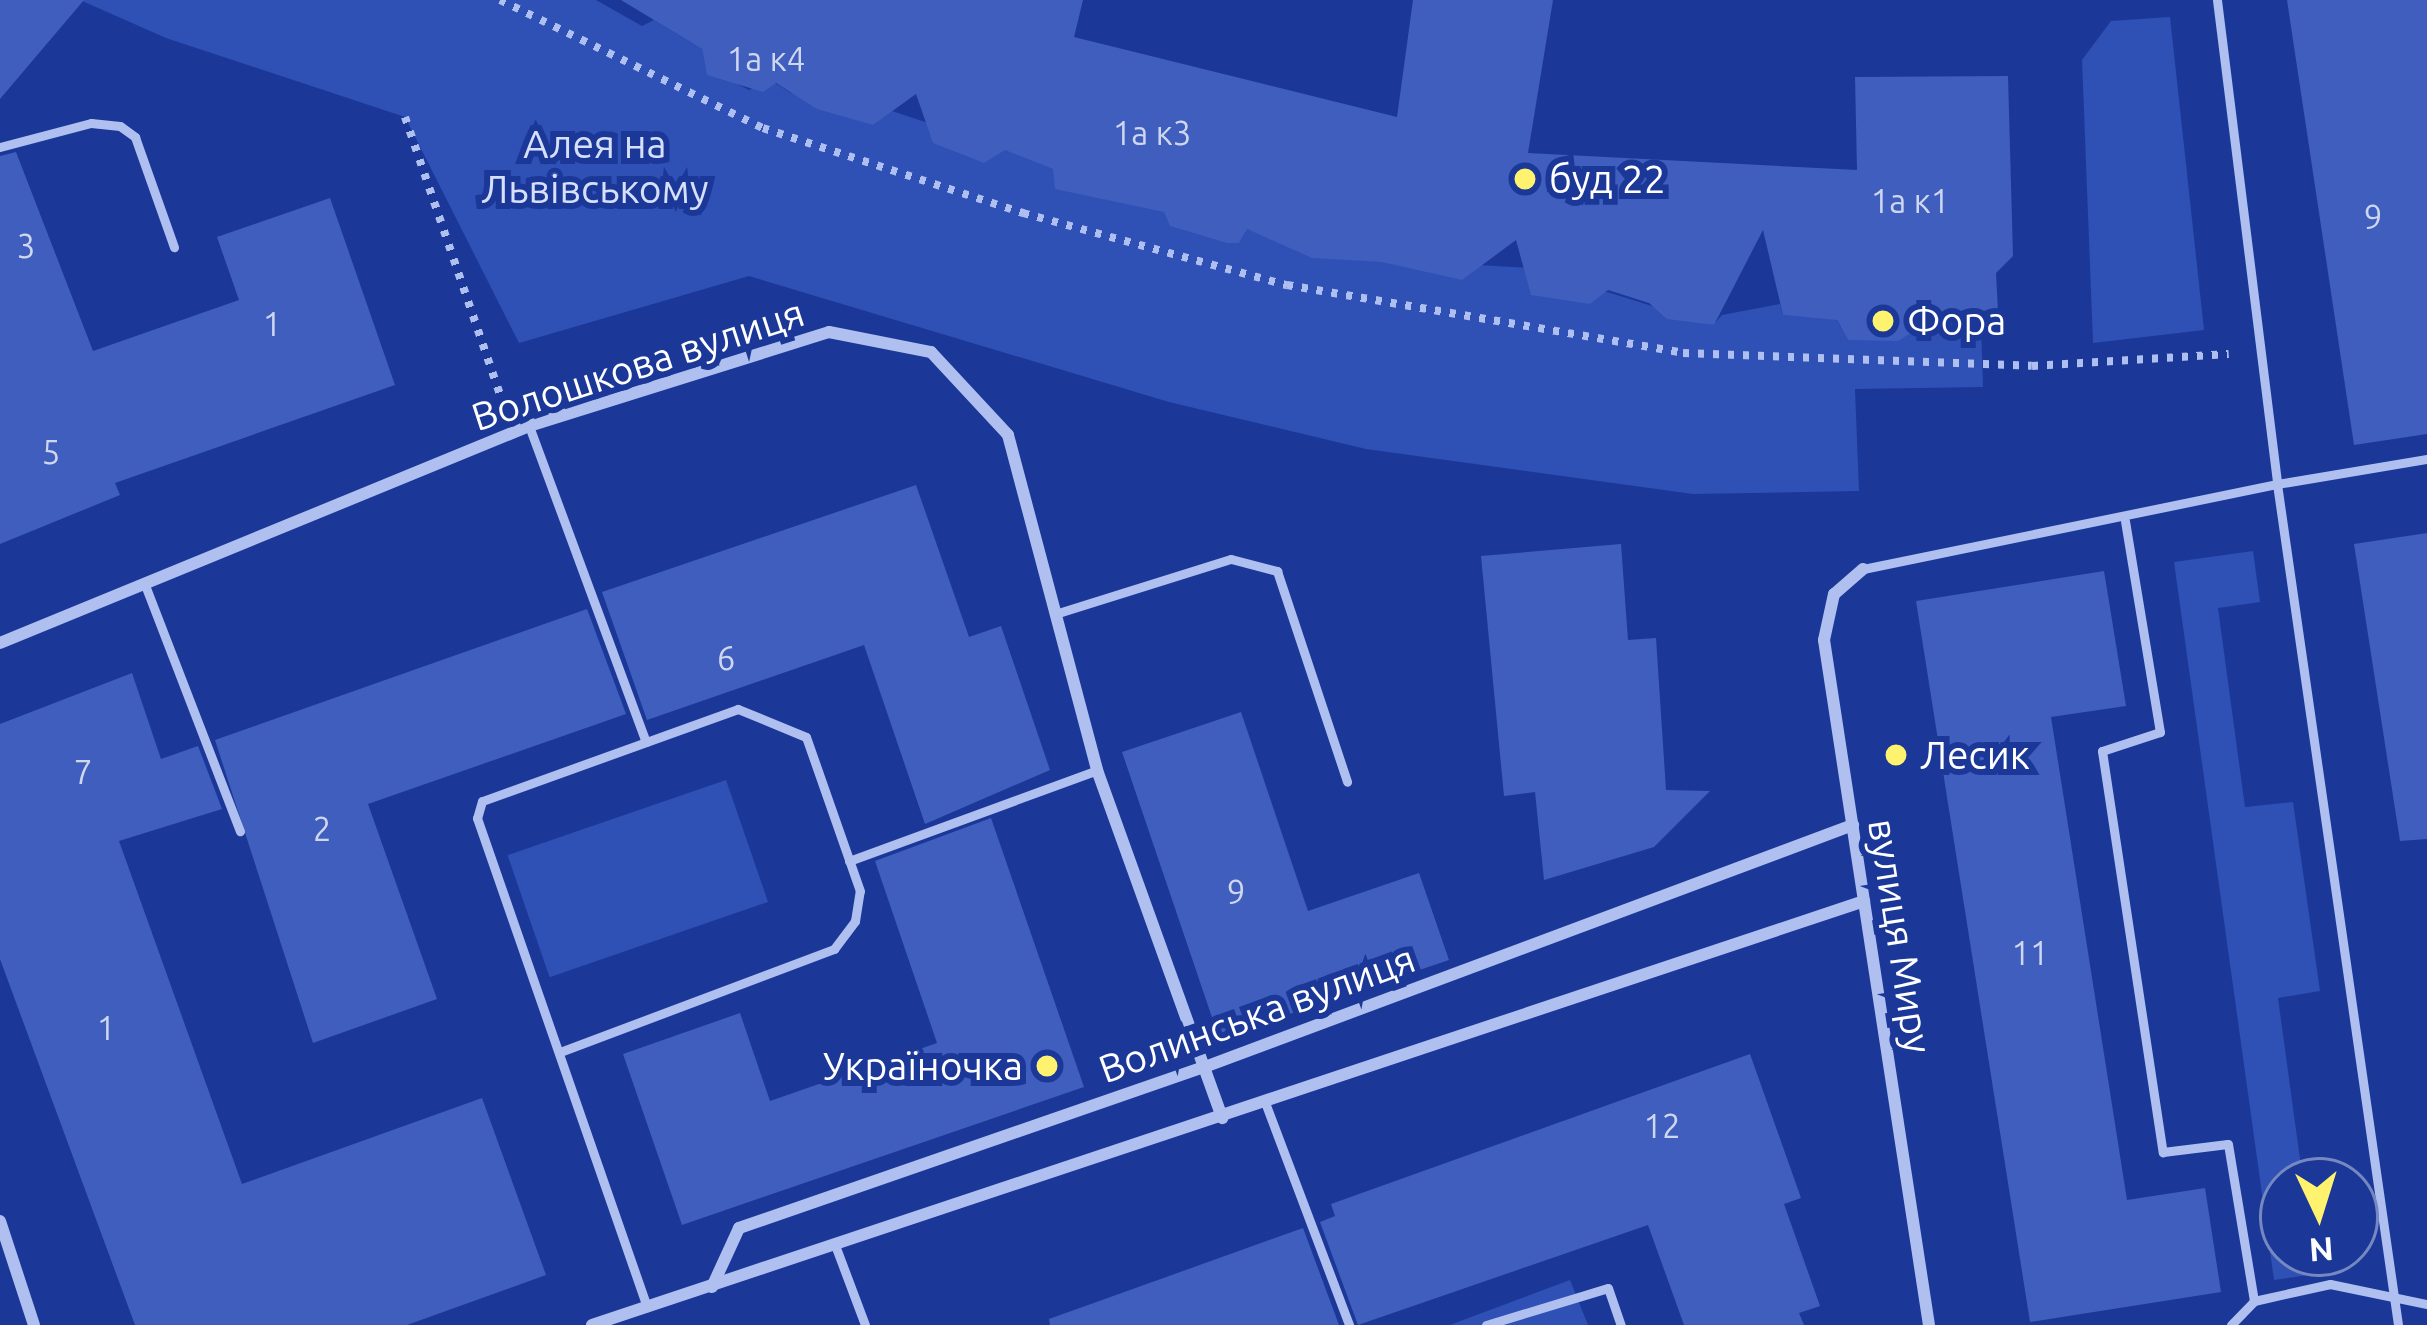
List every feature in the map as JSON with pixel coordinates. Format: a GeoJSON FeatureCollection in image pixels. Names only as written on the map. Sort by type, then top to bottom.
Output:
{"type":"FeatureCollection","features":[{"type":"Feature","properties":{"kind":"street","name":"Волошкова вулиця"},"geometry":{"type":"LineString","coordinates":[[0,643],[529,426],[829,332],[931,352],[1008,435],[1096,770],[1222,1118]]}},
{"type":"Feature","properties":{"kind":"street","name":"вулиця Миру"},"geometry":{"type":"LineString","coordinates":[[1863,569],[1834,594],[1824,640],[1924,1323]]}},
{"type":"Feature","properties":{"kind":"street","name":"Волинська вулиця"},"geometry":{"type":"LineString","coordinates":[[712,1287],[739,1228],[1202,1068],[1853,825]]}},
{"type":"Feature","properties":{"kind":"street"},"geometry":{"type":"LineString","coordinates":[[592,1325],[1266,1106],[1864,901]]}},
{"type":"Feature","properties":{"kind":"street"},"geometry":{"type":"LineString","coordinates":[[0,1221],[34,1325]]}},
{"type":"Feature","properties":{"kind":"lane"},"geometry":{"type":"LineString","coordinates":[[2217,0],[2277,484],[2398,1325]]}},
{"type":"Feature","properties":{"kind":"lane"},"geometry":{"type":"LineString","coordinates":[[0,147],[91,123],[120,126],[135,137],[174,247]]}},
{"type":"Feature","properties":{"kind":"lane"},"geometry":{"type":"LineString","coordinates":[[529,426],[646,742]]}},
{"type":"Feature","properties":{"kind":"lane"},"geometry":{"type":"LineString","coordinates":[[1863,569],[2125,520],[2277,484],[2427,459]]}},
{"type":"Feature","properties":{"kind":"lane"},"geometry":{"type":"LineString","coordinates":[[2125,520],[2160,732],[2102,752],[2163,1152],[2228,1144],[2254,1301]]}},
{"type":"Feature","properties":{"kind":"lane"},"geometry":{"type":"LineString","coordinates":[[1055,614],[1231,559],[1277,571],[1347,782]]}},
{"type":"Feature","properties":{"kind":"lane"},"geometry":{"type":"LineString","coordinates":[[145,585],[240,831]]}},
{"type":"Feature","properties":{"kind":"lane"},"geometry":{"type":"LineString","coordinates":[[560,1052],[834,949],[855,921],[860,891],[806,737],[738,709],[482,801],[477,818],[647,1307]]}},
{"type":"Feature","properties":{"kind":"lane"},"geometry":{"type":"LineString","coordinates":[[849,861],[1096,770]]}},
{"type":"Feature","properties":{"kind":"lane"},"geometry":{"type":"LineString","coordinates":[[1266,1106],[1349,1325]]}},
{"type":"Feature","properties":{"kind":"lane"},"geometry":{"type":"LineString","coordinates":[[835,1245],[865,1325]]}},
{"type":"Feature","properties":{"kind":"lane"},"geometry":{"type":"LineString","coordinates":[[2231,1325],[2254,1301],[2330,1284],[2427,1304]]}},
{"type":"Feature","properties":{"kind":"lane"},"geometry":{"type":"LineString","coordinates":[[1486,1325],[1608,1288],[1621,1325]]}},
{"type":"Feature","properties":{"kind":"path"},"geometry":{"type":"LineString","coordinates":[[500,0],[763,128],[1023,213],[1287,286],[1682,353],[2032,366],[2260,351]]}},
{"type":"Feature","properties":{"kind":"path"},"geometry":{"type":"LineString","coordinates":[[405,117],[513,434]]}},
{"type":"Feature","properties":{"kind":"green space","name":"Алея на Львівському"},"geometry":{"type":"Polygon","coordinates":[[[80,0],[596,0],[642,26],[654,20],[702,49],[706,68],[749,90],[770,80],[791,93],[892,111],[1049,163],[1063,184],[1163,210],[1171,226],[1226,243],[1239,226],[1320,256],[1530,268],[1713,325],[1722,315],[1780,304],[1783,315],[1836,319],[1848,340],[1981,324],[1983,387],[1855,389],[1859,491],[1693,494],[1366,449],[1169,402],[749,276],[519,343],[405,117],[166,38],[80,0]]]}},
{"type":"Feature","properties":{"kind":"green space"},"geometry":{"type":"Polygon","coordinates":[[[2170,17],[2204,330],[2093,343],[2082,60],[2111,21],[2170,17]]]}},
{"type":"Feature","properties":{"kind":"green space"},"geometry":{"type":"Polygon","coordinates":[[[2253,551],[2260,602],[2218,608],[2245,807],[2293,802],[2320,991],[2278,998],[2300,1157],[2259,1157],[2259,1172],[2174,562],[2253,551]]]}},
{"type":"Feature","properties":{"kind":"green space"},"geometry":{"type":"Polygon","coordinates":[[[726,780],[768,902],[550,977],[508,855],[726,780]]]}},
{"type":"Feature","properties":{"kind":"green space"},"geometry":{"type":"Polygon","coordinates":[[[1570,1280],[1588,1325],[1450,1325],[1570,1280]]]}},
{"type":"Feature","properties":{"kind":"building"},"geometry":{"type":"Polygon","coordinates":[[[0,0],[84,0],[0,99],[0,0]]]}},
{"type":"Feature","properties":{"kind":"building","name":"буд 22"},"geometry":{"type":"Polygon","coordinates":[[[621,0],[1083,0],[1074,37],[1397,117],[1413,0],[1553,0],[1528,153],[1857,170],[1855,77],[2008,76],[2013,256],[1996,273],[1998,311],[1976,327],[1922,326],[1898,341],[1848,340],[1837,320],[1783,315],[1763,230],[1714,325],[1667,319],[1649,303],[1608,290],[1590,304],[1531,295],[1516,240],[1462,280],[1382,262],[1312,258],[1247,229],[1239,243],[1226,243],[1170,226],[1164,212],[1055,189],[1053,169],[1005,150],[984,163],[933,143],[916,94],[873,125],[817,109],[776,83],[763,92],[707,75],[702,49],[621,0]]]}},
{"type":"Feature","properties":{"kind":"building"},"geometry":{"type":"Polygon","coordinates":[[[2287,0],[2427,0],[2427,434],[2354,445],[2287,0]]]}},
{"type":"Feature","properties":{"kind":"building"},"geometry":{"type":"Polygon","coordinates":[[[16,152],[93,351],[239,300],[217,237],[330,198],[395,385],[115,483],[120,495],[0,544],[0,156],[16,152]]]}},
{"type":"Feature","properties":{"kind":"building"},"geometry":{"type":"Polygon","coordinates":[[[916,485],[969,637],[1001,626],[1050,770],[925,824],[864,645],[647,720],[602,592],[916,485]]]}},
{"type":"Feature","properties":{"kind":"building"},"geometry":{"type":"Polygon","coordinates":[[[2427,533],[2427,839],[2400,841],[2354,544],[2427,533]]]}},
{"type":"Feature","properties":{"kind":"building"},"geometry":{"type":"Polygon","coordinates":[[[1621,544],[1628,640],[1656,638],[1666,790],[1710,791],[1654,847],[1544,880],[1535,792],[1504,796],[1481,556],[1621,544]]]}},
{"type":"Feature","properties":{"kind":"building"},"geometry":{"type":"Polygon","coordinates":[[[2104,571],[2126,706],[2051,717],[2127,1200],[2205,1188],[2221,1292],[2030,1322],[1916,601],[2104,571]]]}},
{"type":"Feature","properties":{"kind":"building"},"geometry":{"type":"Polygon","coordinates":[[[587,609],[626,714],[368,804],[437,999],[313,1043],[215,740],[587,609]]]}},
{"type":"Feature","properties":{"kind":"building"},"geometry":{"type":"Polygon","coordinates":[[[132,673],[161,759],[198,746],[222,809],[119,841],[242,1184],[482,1098],[546,1275],[407,1325],[135,1325],[0,959],[0,724],[132,673]]]}},
{"type":"Feature","properties":{"kind":"building"},"geometry":{"type":"Polygon","coordinates":[[[1241,712],[1308,911],[1419,873],[1449,960],[1219,1038],[1122,752],[1241,712]]]}},
{"type":"Feature","properties":{"kind":"building"},"geometry":{"type":"Polygon","coordinates":[[[991,818],[1084,1087],[682,1225],[623,1054],[740,1013],[770,1101],[937,1043],[875,861],[991,818]]]}},
{"type":"Feature","properties":{"kind":"building"},"geometry":{"type":"Polygon","coordinates":[[[1750,1054],[1801,1198],[1784,1204],[1820,1306],[1799,1313],[1804,1325],[1684,1325],[1648,1225],[1358,1325],[1320,1222],[1335,1216],[1331,1204],[1750,1054]]]}},
{"type":"Feature","properties":{"kind":"building"},"geometry":{"type":"Polygon","coordinates":[[[1303,1228],[1339,1325],[1050,1325],[1049,1319],[1303,1228]]]}},
{"type":"Feature","properties":{"kind":"place","name":"буд 22"},"geometry":{"type":"Point","coordinates":[1525,179]}},
{"type":"Feature","properties":{"kind":"place","name":"Фора"},"geometry":{"type":"Point","coordinates":[1883,321]}},
{"type":"Feature","properties":{"kind":"place","name":"Лесик"},"geometry":{"type":"Point","coordinates":[1896,755]}},
{"type":"Feature","properties":{"kind":"place","name":"Україночка"},"geometry":{"type":"Point","coordinates":[1047,1066]}}]}
